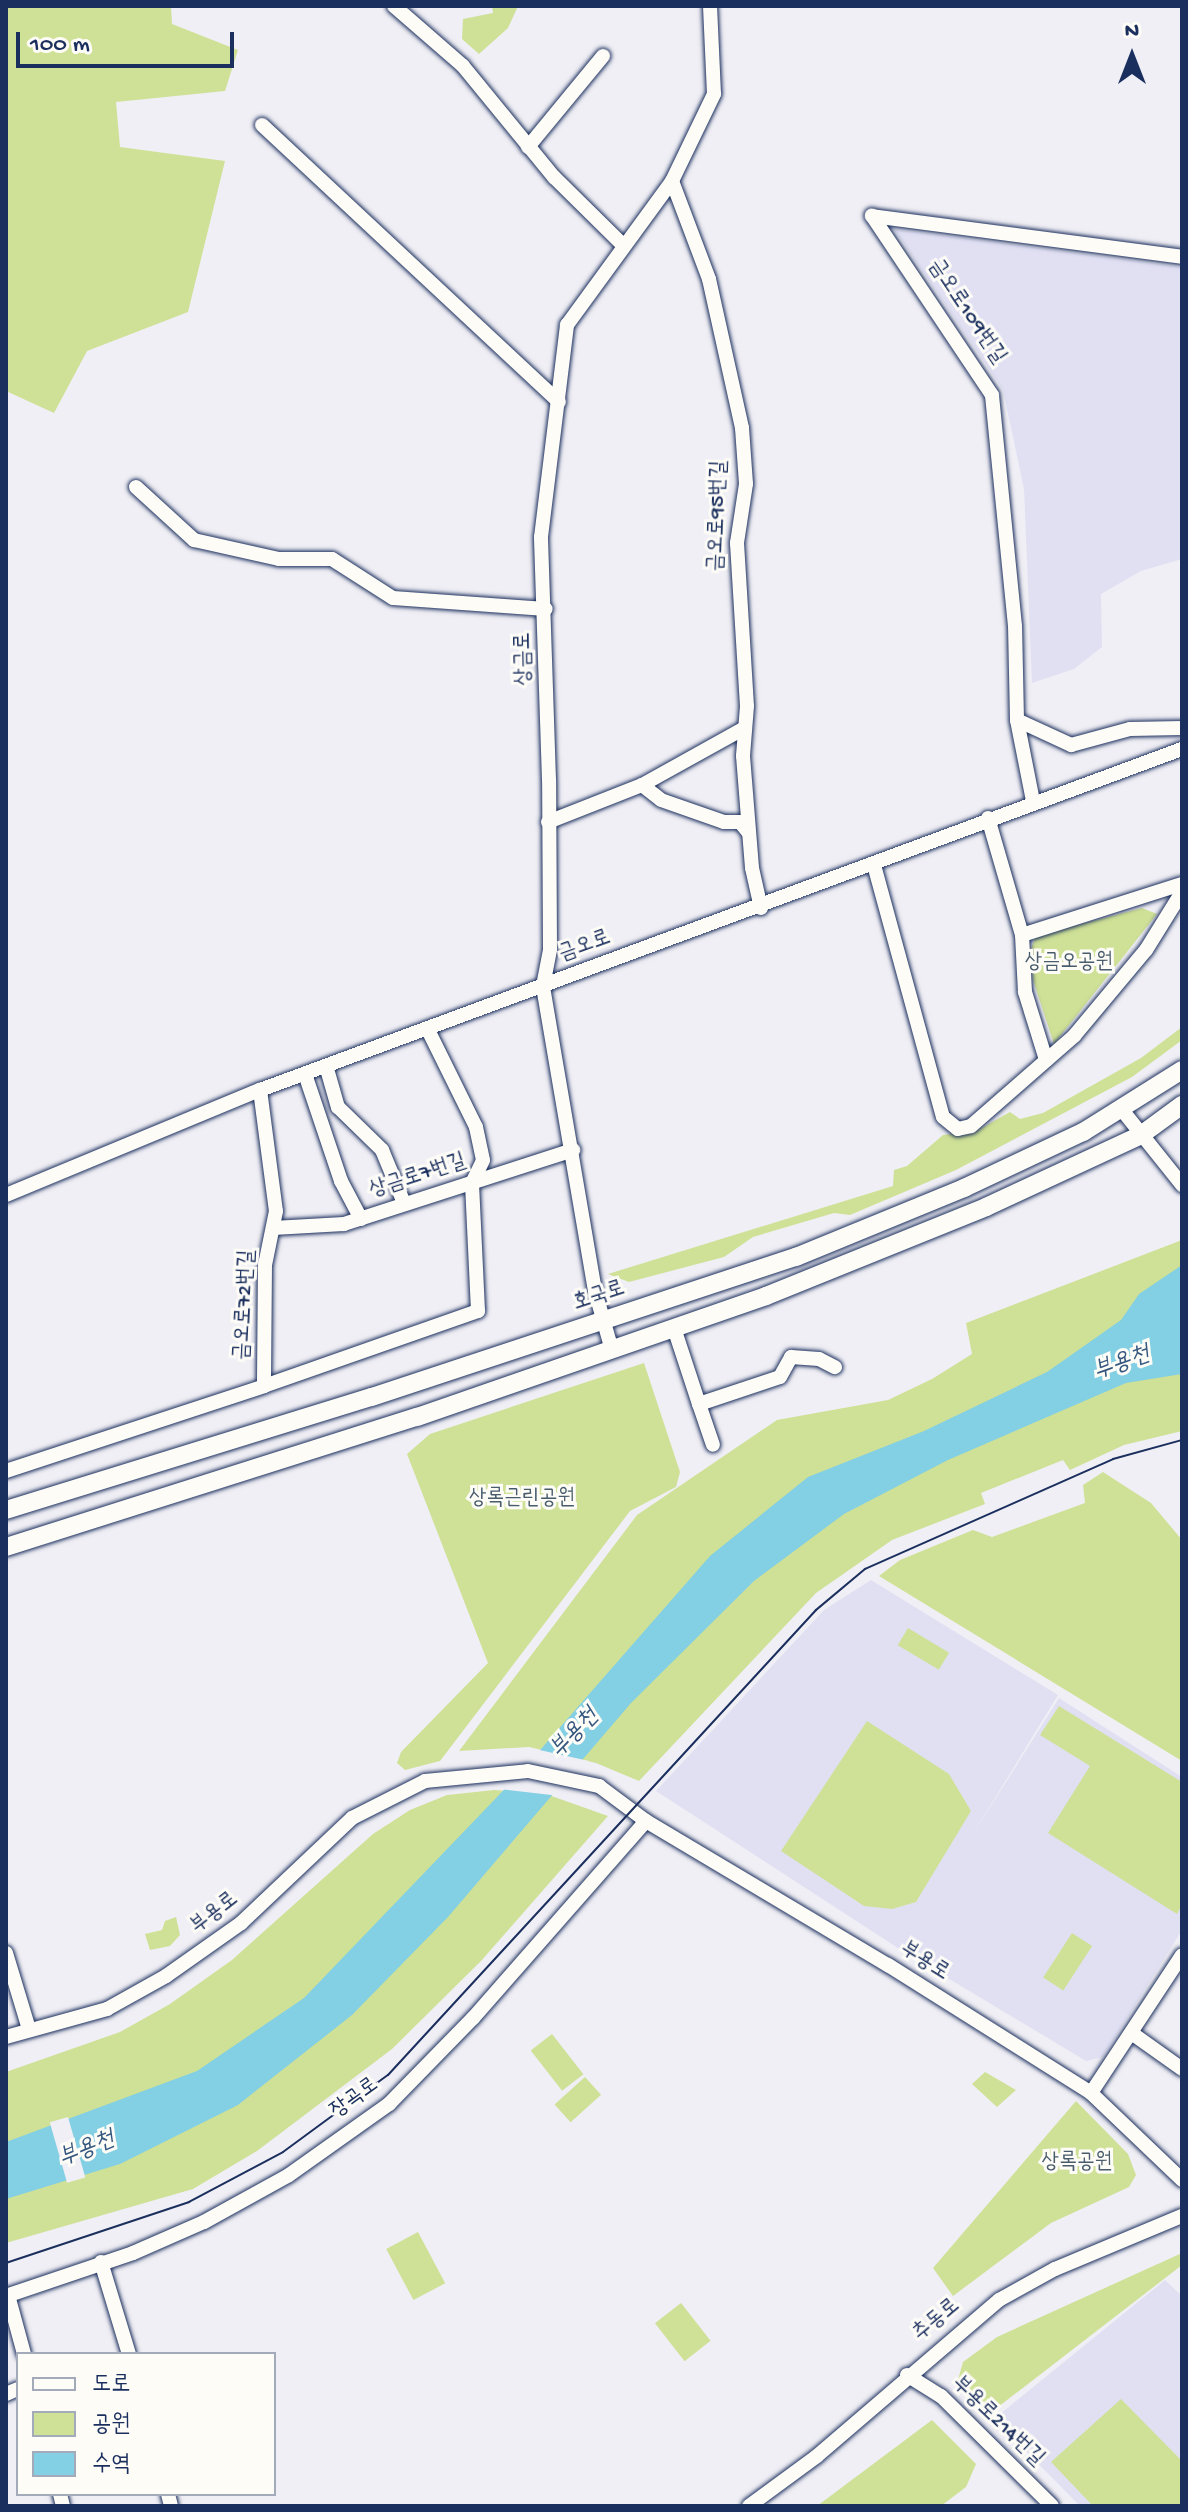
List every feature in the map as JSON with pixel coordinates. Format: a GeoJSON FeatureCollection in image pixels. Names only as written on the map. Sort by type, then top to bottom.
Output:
{"type":"FeatureCollection","features":[{"type":"Feature","properties":{"kind":"main road","name":"호국로"},"geometry":{"type":"LineString","coordinates":[[6,1510],[796,1257],[964,1188],[1123,1111],[1182,1070]]}},
{"type":"Feature","properties":{"kind":"main road"},"geometry":{"type":"LineString","coordinates":[[6,1547],[674,1328],[986,1207],[1141,1135],[1182,1105]]}},
{"type":"Feature","properties":{"kind":"street"},"geometry":{"type":"LineString","coordinates":[[394,6],[463,66],[528,147],[622,244]]}},
{"type":"Feature","properties":{"kind":"street","name":"상금로"},"geometry":{"type":"LineString","coordinates":[[612,1350],[603,1321],[543,986],[550,949],[546,609],[541,537],[567,325],[622,244],[672,181],[714,94],[710,6]]}},
{"type":"Feature","properties":{"kind":"street"},"geometry":{"type":"LineString","coordinates":[[528,147],[603,56]]}},
{"type":"Feature","properties":{"kind":"street"},"geometry":{"type":"LineString","coordinates":[[262,125],[559,402]]}},
{"type":"Feature","properties":{"kind":"street","name":"금오로95번길"},"geometry":{"type":"LineString","coordinates":[[672,181],[709,279],[742,428],[746,484],[737,543],[747,706],[743,729],[749,833],[761,908]]}},
{"type":"Feature","properties":{"kind":"street","name":"금오로109번길"},"geometry":{"type":"LineString","coordinates":[[1033,801],[1017,720],[1015,626],[992,395],[872,216],[1182,257]]}},
{"type":"Feature","properties":{"kind":"street"},"geometry":{"type":"LineString","coordinates":[[136,487],[194,540],[279,559],[332,559],[393,598],[546,609]]}},
{"type":"Feature","properties":{"kind":"street"},"geometry":{"type":"LineString","coordinates":[[1017,720],[1071,745],[1130,729],[1182,728]]}},
{"type":"Feature","properties":{"kind":"street"},"geometry":{"type":"LineString","coordinates":[[548,822],[642,785],[743,729]]}},
{"type":"Feature","properties":{"kind":"street","name":"금오로"},"geometry":{"type":"LineString","coordinates":[[6,1195],[260,1090],[306,1077],[427,1028],[761,908],[1033,801],[1182,749]]}},
{"type":"Feature","properties":{"kind":"street"},"geometry":{"type":"LineString","coordinates":[[642,785],[661,800],[724,822],[740,822],[749,833]]}},
{"type":"Feature","properties":{"kind":"street"},"geometry":{"type":"LineString","coordinates":[[988,818],[1022,935],[1025,992],[1046,1060]]}},
{"type":"Feature","properties":{"kind":"street"},"geometry":{"type":"LineString","coordinates":[[874,865],[946,1123],[958,1129],[971,1126],[1074,1036],[1177,912],[1182,892]]}},
{"type":"Feature","properties":{"kind":"street"},"geometry":{"type":"LineString","coordinates":[[1022,935],[1182,884]]}},
{"type":"Feature","properties":{"kind":"street"},"geometry":{"type":"LineString","coordinates":[[427,1028],[476,1127],[483,1160],[472,1183]]}},
{"type":"Feature","properties":{"kind":"street"},"geometry":{"type":"LineString","coordinates":[[327,1069],[338,1107],[382,1150],[404,1203]]}},
{"type":"Feature","properties":{"kind":"street"},"geometry":{"type":"LineString","coordinates":[[306,1077],[341,1181],[361,1219]]}},
{"type":"Feature","properties":{"kind":"street","name":"금오로72번길"},"geometry":{"type":"LineString","coordinates":[[260,1090],[276,1186],[273,1228],[265,1265],[264,1386],[468,1317],[479,1303],[472,1183]]}},
{"type":"Feature","properties":{"kind":"street"},"geometry":{"type":"LineString","coordinates":[[1123,1111],[1182,1185]]}},
{"type":"Feature","properties":{"kind":"street","name":"상금로7번길"},"geometry":{"type":"LineString","coordinates":[[273,1228],[361,1219],[573,1150]]}},
{"type":"Feature","properties":{"kind":"street"},"geometry":{"type":"LineString","coordinates":[[674,1328],[713,1445]]}},
{"type":"Feature","properties":{"kind":"street"},"geometry":{"type":"LineString","coordinates":[[699,1404],[780,1377],[791,1357],[819,1359],[835,1367]]}},
{"type":"Feature","properties":{"kind":"street"},"geometry":{"type":"LineString","coordinates":[[6,1471],[264,1386]]}},
{"type":"Feature","properties":{"kind":"street","name":"부용로"},"geometry":{"type":"LineString","coordinates":[[6,2037],[107,2009],[166,1976],[241,1923],[352,1818],[425,1781],[528,1771],[599,1786],[646,1821],[1091,2093],[1182,2180]]}},
{"type":"Feature","properties":{"kind":"street","name":"장곡로"},"geometry":{"type":"LineString","coordinates":[[7,2296],[133,2253],[258,2194],[389,2104],[473,2018],[646,1821]]}},
{"type":"Feature","properties":{"kind":"street"},"geometry":{"type":"LineString","coordinates":[[6,1953],[29,2029]]}},
{"type":"Feature","properties":{"kind":"street"},"geometry":{"type":"LineString","coordinates":[[1091,2093],[1133,2034],[1182,1955]]}},
{"type":"Feature","properties":{"kind":"street"},"geometry":{"type":"LineString","coordinates":[[1133,2034],[1182,2069]]}},
{"type":"Feature","properties":{"kind":"street","name":"추동로"},"geometry":{"type":"LineString","coordinates":[[749,2506],[817,2456],[907,2375],[999,2300],[1055,2269],[1182,2216]]}},
{"type":"Feature","properties":{"kind":"street"},"geometry":{"type":"LineString","coordinates":[[101,2262],[128,2352]]}},
{"type":"Feature","properties":{"kind":"street"},"geometry":{"type":"LineString","coordinates":[[7,2296],[23,2352]]}},
{"type":"Feature","properties":{"kind":"street","name":"부용로214번길"},"geometry":{"type":"LineString","coordinates":[[907,2375],[941,2396],[1052,2506]]}},
{"type":"Feature","properties":{"kind":"shaded area"},"geometry":{"type":"Polygon","coordinates":[[[894,229],[1182,267],[1182,559],[1141,571],[1101,594],[1102,647],[1074,669],[1032,683],[1024,489],[1003,390],[894,229]]]}},
{"type":"Feature","properties":{"kind":"shaded area"},"geometry":{"type":"Polygon","coordinates":[[[871,1580],[1058,1695],[970,1839],[1059,1698],[1182,1777],[1182,1930],[1103,2057],[1086,2061],[901,1950],[656,1791],[824,1610],[871,1580]]]}},
{"type":"Feature","properties":{"kind":"shaded area"},"geometry":{"type":"Polygon","coordinates":[[[1165,2280],[1182,2296],[1182,2506],[1080,2506],[994,2419],[1165,2280]]]}},
{"type":"Feature","properties":{"kind":"green space"},"geometry":{"type":"Polygon","coordinates":[[[6,6],[171,6],[172,24],[238,50],[225,91],[116,102],[120,147],[225,161],[188,312],[87,351],[54,413],[6,391],[6,6]]]}},
{"type":"Feature","properties":{"kind":"green space"},"geometry":{"type":"Polygon","coordinates":[[[492,6],[518,6],[508,28],[479,54],[462,39],[463,19],[493,13],[492,6]]]}},
{"type":"Feature","properties":{"kind":"green space","name":"상금오공원"},"geometry":{"type":"Polygon","coordinates":[[[1142,908],[1157,914],[1054,1044],[1033,980],[1030,951],[1036,936],[1142,908]]]}},
{"type":"Feature","properties":{"kind":"green space"},"geometry":{"type":"Polygon","coordinates":[[[1182,1027],[1182,1040],[1132,1077],[956,1170],[850,1215],[834,1213],[753,1237],[724,1257],[629,1282],[608,1274],[893,1186],[894,1170],[907,1166],[943,1135],[978,1130],[1010,1112],[1020,1119],[1043,1113],[1141,1058],[1182,1027]]]}},
{"type":"Feature","properties":{"kind":"green space"},"geometry":{"type":"Polygon","coordinates":[[[1182,1240],[1182,1431],[1124,1445],[1070,1470],[1063,1460],[981,1493],[985,1504],[892,1540],[816,1593],[639,1781],[596,1763],[529,1747],[459,1751],[637,1515],[777,1420],[888,1400],[932,1379],[972,1354],[966,1323],[1182,1240]]]}},
{"type":"Feature","properties":{"kind":"green space","name":"상록근린공원"},"geometry":{"type":"Polygon","coordinates":[[[644,1363],[680,1472],[676,1487],[630,1511],[440,1761],[405,1770],[397,1763],[401,1752],[488,1663],[407,1454],[430,1434],[644,1363]]]}},
{"type":"Feature","properties":{"kind":"green space"},"geometry":{"type":"Polygon","coordinates":[[[1103,1472],[1151,1503],[1182,1540],[1182,1761],[879,1576],[900,1560],[973,1530],[992,1537],[1085,1503],[1083,1485],[1103,1472]]]}},
{"type":"Feature","properties":{"kind":"green space"},"geometry":{"type":"Polygon","coordinates":[[[908,1628],[949,1653],[939,1670],[898,1645],[908,1628]]]}},
{"type":"Feature","properties":{"kind":"green space"},"geometry":{"type":"Polygon","coordinates":[[[1059,1706],[1182,1782],[1182,1905],[1177,1914],[1048,1833],[1090,1766],[1040,1735],[1059,1706]]]}},
{"type":"Feature","properties":{"kind":"green space"},"geometry":{"type":"Polygon","coordinates":[[[867,1721],[949,1774],[971,1811],[916,1902],[892,1909],[864,1906],[781,1851],[867,1721]]]}},
{"type":"Feature","properties":{"kind":"green space"},"geometry":{"type":"Polygon","coordinates":[[[494,1790],[543,1793],[608,1816],[481,1961],[392,2049],[257,2151],[193,2189],[6,2243],[6,2072],[120,2032],[170,2004],[232,1960],[373,1834],[410,1810],[447,1795],[494,1790]]]}},
{"type":"Feature","properties":{"kind":"green space"},"geometry":{"type":"Polygon","coordinates":[[[176,1917],[180,1935],[170,1946],[150,1950],[145,1934],[162,1930],[165,1921],[176,1917]]]}},
{"type":"Feature","properties":{"kind":"green space"},"geometry":{"type":"Polygon","coordinates":[[[1072,1933],[1092,1946],[1063,1991],[1043,1977],[1072,1933]]]}},
{"type":"Feature","properties":{"kind":"green space"},"geometry":{"type":"Polygon","coordinates":[[[552,2034],[583,2074],[562,2091],[531,2051],[552,2034]]]}},
{"type":"Feature","properties":{"kind":"green space"},"geometry":{"type":"Polygon","coordinates":[[[985,2072],[1016,2090],[997,2107],[972,2084],[985,2072]]]}},
{"type":"Feature","properties":{"kind":"green space"},"geometry":{"type":"Polygon","coordinates":[[[585,2077],[601,2095],[571,2122],[555,2104],[585,2077]]]}},
{"type":"Feature","properties":{"kind":"green space","name":"상록공원"},"geometry":{"type":"Polygon","coordinates":[[[1076,2101],[1128,2154],[1136,2175],[1129,2187],[1051,2223],[953,2296],[933,2268],[1076,2101]]]}},
{"type":"Feature","properties":{"kind":"green space"},"geometry":{"type":"Polygon","coordinates":[[[418,2232],[445,2283],[413,2300],[386,2249],[418,2232]]]}},
{"type":"Feature","properties":{"kind":"green space"},"geometry":{"type":"Polygon","coordinates":[[[1182,2253],[1182,2265],[989,2414],[956,2387],[963,2362],[997,2337],[1182,2253]]]}},
{"type":"Feature","properties":{"kind":"green space"},"geometry":{"type":"Polygon","coordinates":[[[681,2303],[711,2341],[685,2361],[655,2323],[681,2303]]]}},
{"type":"Feature","properties":{"kind":"green space"},"geometry":{"type":"Polygon","coordinates":[[[1121,2399],[1182,2461],[1182,2506],[1093,2506],[1051,2462],[1121,2399]]]}},
{"type":"Feature","properties":{"kind":"green space"},"geometry":{"type":"Polygon","coordinates":[[[932,2420],[976,2464],[966,2487],[941,2506],[817,2506],[932,2420]]]}},
{"type":"Feature","properties":{"kind":"water","name":"부용천"},"geometry":{"type":"Polygon","coordinates":[[[1182,1265],[1182,1374],[1126,1383],[948,1460],[844,1514],[754,1581],[631,1703],[448,1917],[352,2015],[238,2105],[120,2164],[6,2199],[6,2142],[197,2071],[304,1998],[520,1773],[710,1556],[808,1477],[924,1431],[1047,1372],[1121,1320],[1139,1294],[1182,1265]]]}},
{"type":"Feature","properties":{"kind":"pier"},"geometry":{"type":"Polygon","coordinates":[[[535,1749],[589,1761],[560,1796],[500,1789],[535,1749]]]}},
{"type":"Feature","properties":{"kind":"pier"},"geometry":{"type":"Polygon","coordinates":[[[68,2117],[85,2178],[67,2183],[50,2122],[68,2117]]]}},
{"type":"Feature","properties":{"kind":"tram line"},"geometry":{"type":"LineString","coordinates":[[6,2263],[189,2202],[283,2152],[388,2075],[816,1610],[865,1569],[1113,1459],[1182,1440]]}}]}
